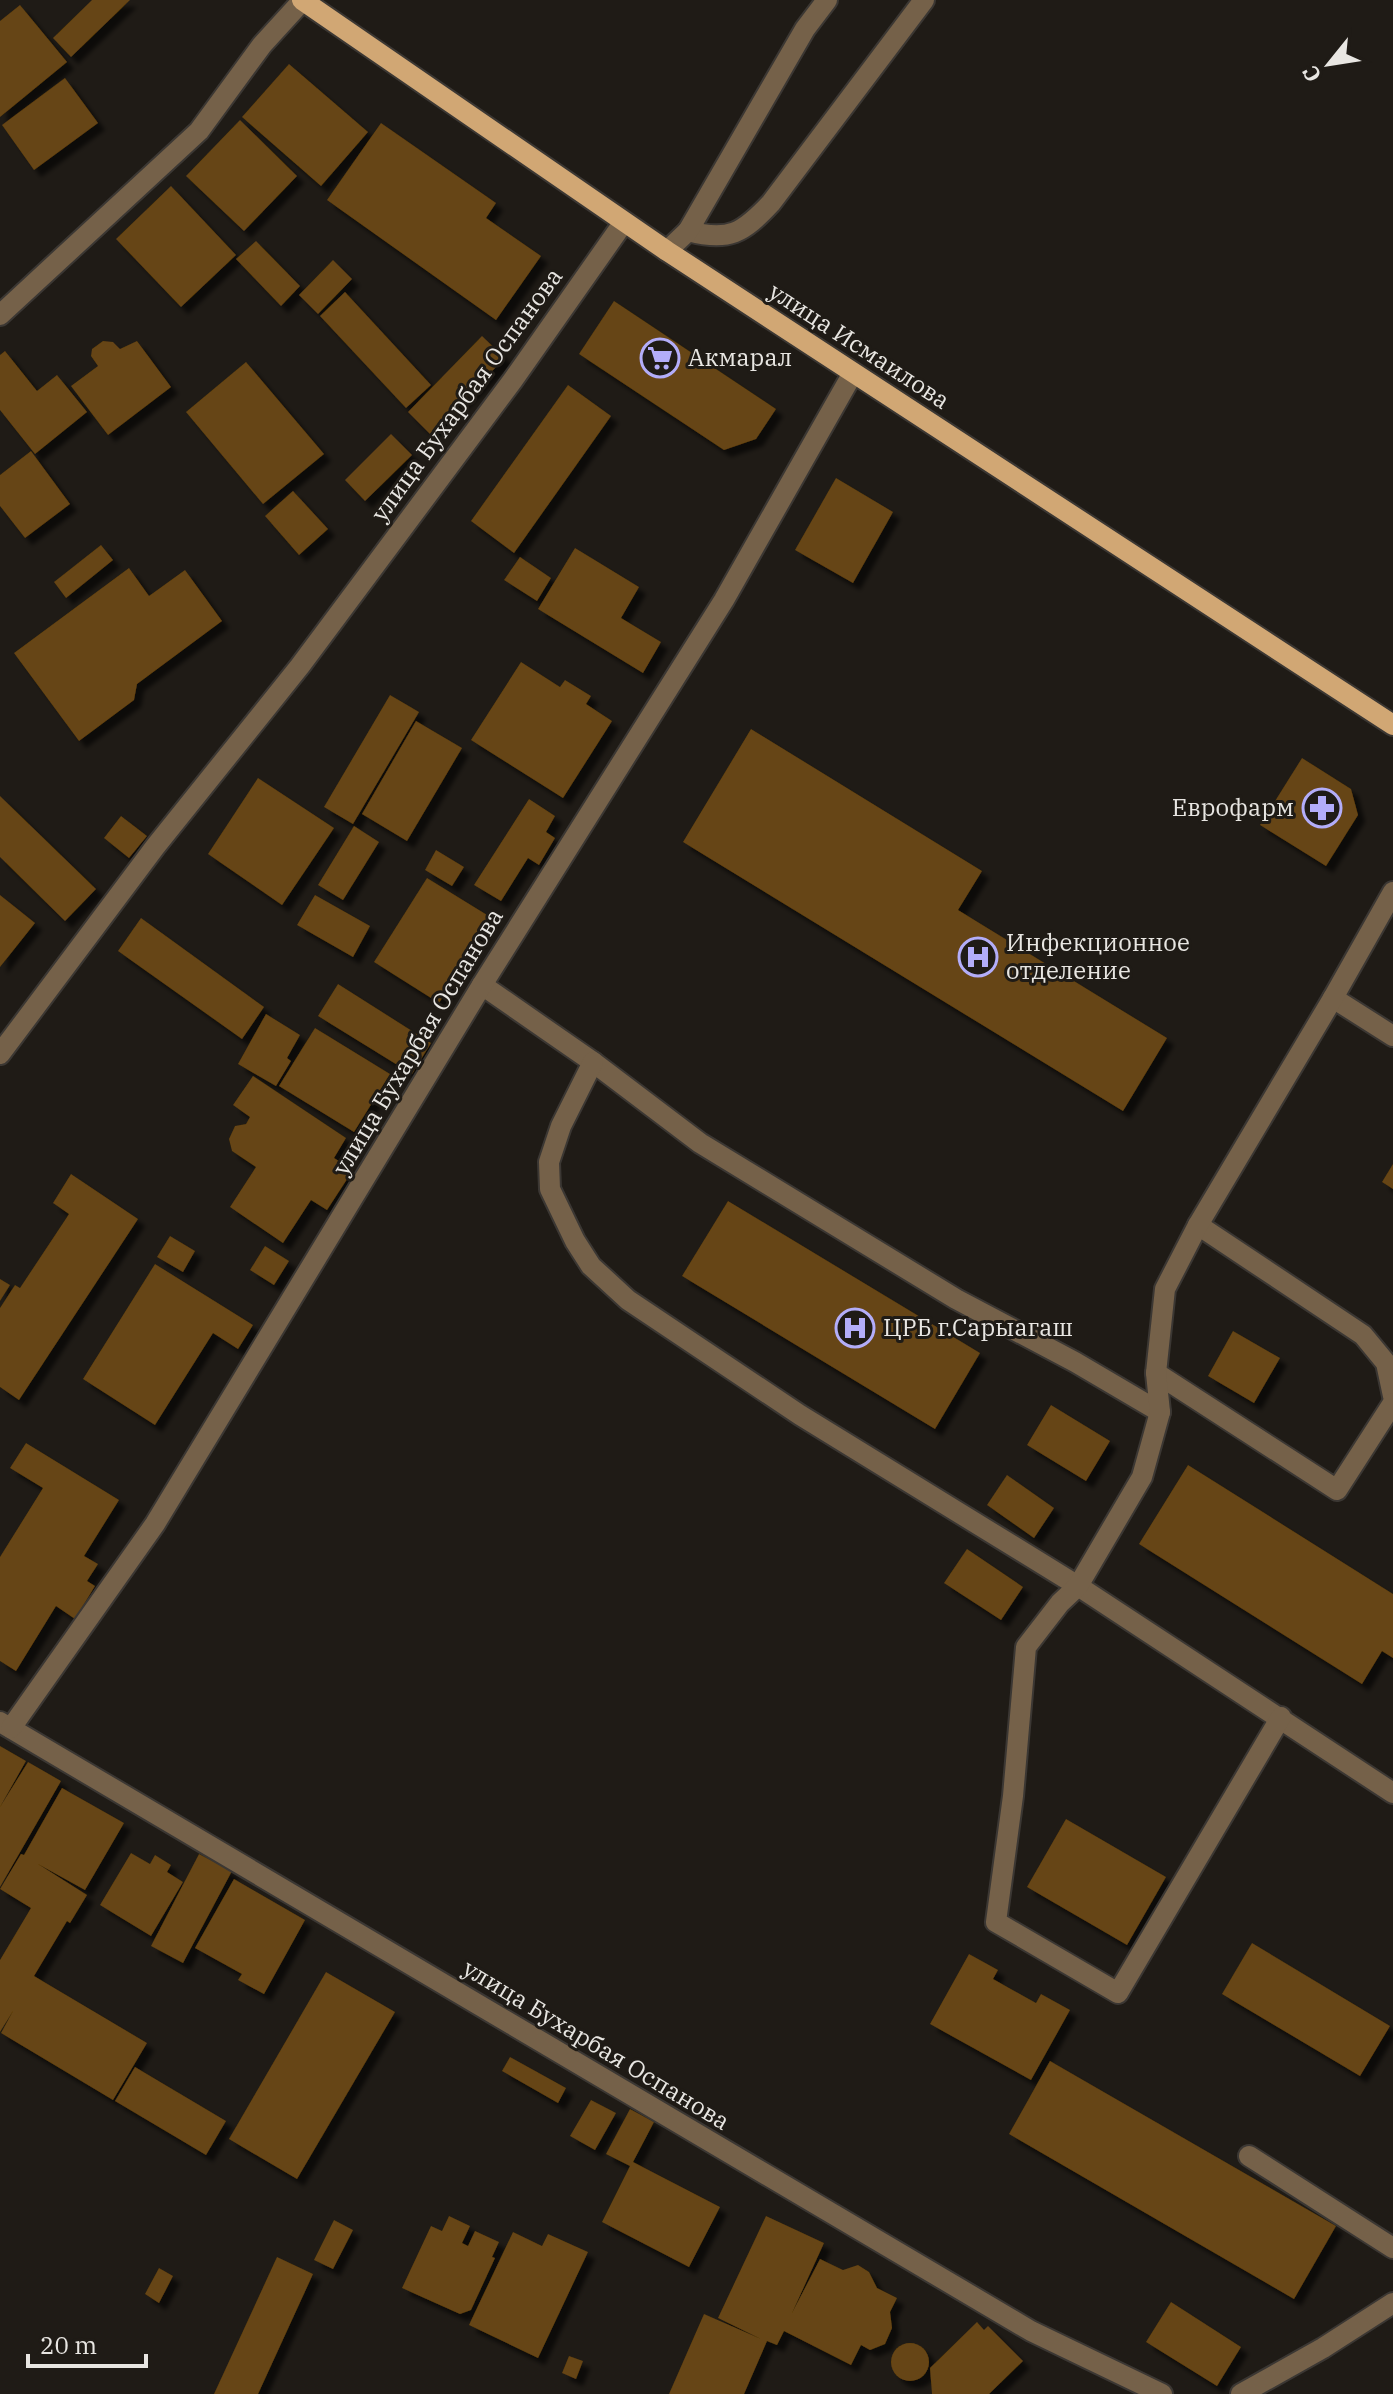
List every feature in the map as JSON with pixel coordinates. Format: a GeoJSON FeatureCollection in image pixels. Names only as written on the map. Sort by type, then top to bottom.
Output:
{"type":"FeatureCollection","features":[{"type":"Feature","properties":{"kind":"main road","name":"улица Исмаилова"},"geometry":{"type":"LineString","coordinates":[[303,0],[667,251],[1393,725]]}},
{"type":"Feature","properties":{"kind":"street"},"geometry":{"type":"LineString","coordinates":[[0,315],[199,131],[262,45],[303,0]]}},
{"type":"Feature","properties":{"kind":"street"},"geometry":{"type":"LineString","coordinates":[[667,251],[688,231],[805,29],[827,0]]}},
{"type":"Feature","properties":{"kind":"street"},"geometry":{"type":"LineString","coordinates":[[688,231],[710,237],[731,235],[751,225],[771,203],[924,0]]}},
{"type":"Feature","properties":{"kind":"street","name":"улица Бухарбая Оспанова"},"geometry":{"type":"LineString","coordinates":[[0,1054],[155,847],[300,666],[513,380],[624,222]]}},
{"type":"Feature","properties":{"kind":"street","name":"улица Бухарбая Оспанова"},"geometry":{"type":"LineString","coordinates":[[853,373],[724,600],[482,985],[155,1524],[5,1725],[1031,2331],[1162,2394]]}},
{"type":"Feature","properties":{"kind":"street"},"geometry":{"type":"LineString","coordinates":[[1281,1717],[1118,1993],[996,1922],[1013,1796],[1026,1647],[1060,1603],[1078,1586],[1142,1477],[1160,1412],[1156,1373],[1165,1289],[1198,1225],[1393,892]]}},
{"type":"Feature","properties":{"kind":"street"},"geometry":{"type":"LineString","coordinates":[[482,985],[593,1062],[700,1143],[956,1299],[1075,1362],[1160,1412]]}},
{"type":"Feature","properties":{"kind":"street"},"geometry":{"type":"LineString","coordinates":[[1333,998],[1393,1036]]}},
{"type":"Feature","properties":{"kind":"street"},"geometry":{"type":"LineString","coordinates":[[593,1062],[561,1126],[549,1162],[550,1189],[591,1266],[628,1300],[800,1415],[1078,1586],[1393,1793]]}},
{"type":"Feature","properties":{"kind":"street"},"geometry":{"type":"LineString","coordinates":[[1198,1225],[1363,1335],[1386,1363],[1393,1396]]}},
{"type":"Feature","properties":{"kind":"street"},"geometry":{"type":"LineString","coordinates":[[1156,1373],[1337,1490],[1393,1403]]}},
{"type":"Feature","properties":{"kind":"street"},"geometry":{"type":"LineString","coordinates":[[1249,2156],[1391,2246]]}},
{"type":"Feature","properties":{"kind":"street"},"geometry":{"type":"LineString","coordinates":[[1241,2394],[1323,2348],[1393,2303]]}},
{"type":"Feature","properties":{"kind":"building"},"geometry":{"type":"Polygon","coordinates":[[[92,0],[130,0],[71,57],[53,38],[92,0]]]}},
{"type":"Feature","properties":{"kind":"building"},"geometry":{"type":"Polygon","coordinates":[[[20,5],[67,62],[0,117],[0,21],[20,5]]]}},
{"type":"Feature","properties":{"kind":"building"},"geometry":{"type":"Polygon","coordinates":[[[289,64],[368,132],[321,186],[242,117],[289,64]]]}},
{"type":"Feature","properties":{"kind":"building"},"geometry":{"type":"Polygon","coordinates":[[[65,78],[98,123],[34,170],[2,125],[65,78]]]}},
{"type":"Feature","properties":{"kind":"building"},"geometry":{"type":"Polygon","coordinates":[[[240,120],[297,176],[244,231],[186,176],[240,120]]]}},
{"type":"Feature","properties":{"kind":"building"},"geometry":{"type":"Polygon","coordinates":[[[381,123],[496,203],[486,218],[541,256],[496,320],[327,200],[381,123]]]}},
{"type":"Feature","properties":{"kind":"building"},"geometry":{"type":"Polygon","coordinates":[[[171,186],[236,255],[181,307],[116,239],[171,186]]]}},
{"type":"Feature","properties":{"kind":"building"},"geometry":{"type":"Polygon","coordinates":[[[256,241],[300,286],[281,306],[236,259],[256,241]]]}},
{"type":"Feature","properties":{"kind":"building"},"geometry":{"type":"Polygon","coordinates":[[[333,260],[352,279],[318,314],[299,295],[333,260]]]}},
{"type":"Feature","properties":{"kind":"building"},"geometry":{"type":"Polygon","coordinates":[[[345,292],[431,385],[406,408],[320,316],[345,292]]]}},
{"type":"Feature","properties":{"kind":"building"},"geometry":{"type":"Polygon","coordinates":[[[614,301],[776,409],[756,439],[724,450],[579,354],[614,301]]]}},
{"type":"Feature","properties":{"kind":"building"},"geometry":{"type":"Polygon","coordinates":[[[482,336],[505,358],[430,434],[408,412],[482,336]]]}},
{"type":"Feature","properties":{"kind":"building"},"geometry":{"type":"Polygon","coordinates":[[[103,341],[113,342],[120,349],[137,341],[171,387],[108,435],[71,386],[98,366],[91,356],[92,349],[103,341]]]}},
{"type":"Feature","properties":{"kind":"building"},"geometry":{"type":"Polygon","coordinates":[[[5,351],[37,391],[57,375],[87,412],[35,454],[0,410],[0,355],[5,351]]]}},
{"type":"Feature","properties":{"kind":"building"},"geometry":{"type":"Polygon","coordinates":[[[246,362],[324,454],[263,504],[186,412],[246,362]]]}},
{"type":"Feature","properties":{"kind":"building"},"geometry":{"type":"Polygon","coordinates":[[[568,385],[611,416],[514,553],[471,521],[568,385]]]}},
{"type":"Feature","properties":{"kind":"building"},"geometry":{"type":"Polygon","coordinates":[[[391,434],[412,455],[365,501],[345,480],[391,434]]]}},
{"type":"Feature","properties":{"kind":"building"},"geometry":{"type":"Polygon","coordinates":[[[31,451],[70,504],[25,538],[0,506],[0,475],[31,451]]]}},
{"type":"Feature","properties":{"kind":"building"},"geometry":{"type":"Polygon","coordinates":[[[836,478],[893,512],[853,583],[795,550],[836,478]]]}},
{"type":"Feature","properties":{"kind":"building"},"geometry":{"type":"Polygon","coordinates":[[[293,491],[328,529],[299,555],[265,516],[293,491]]]}},
{"type":"Feature","properties":{"kind":"building"},"geometry":{"type":"Polygon","coordinates":[[[101,545],[113,560],[66,598],[54,582],[101,545]]]}},
{"type":"Feature","properties":{"kind":"building"},"geometry":{"type":"Polygon","coordinates":[[[575,548],[639,587],[621,618],[661,642],[643,673],[538,609],[575,548]]]}},
{"type":"Feature","properties":{"kind":"building"},"geometry":{"type":"Polygon","coordinates":[[[520,557],[551,578],[537,601],[504,580],[520,557]]]}},
{"type":"Feature","properties":{"kind":"building"},"geometry":{"type":"Polygon","coordinates":[[[129,568],[149,596],[185,570],[222,621],[137,684],[134,700],[79,741],[14,653],[129,568]]]}},
{"type":"Feature","properties":{"kind":"building"},"geometry":{"type":"Polygon","coordinates":[[[521,662],[560,687],[565,680],[591,696],[586,704],[612,721],[563,798],[471,740],[521,662]]]}},
{"type":"Feature","properties":{"kind":"building"},"geometry":{"type":"Polygon","coordinates":[[[390,695],[419,712],[353,824],[324,807],[390,695]]]}},
{"type":"Feature","properties":{"kind":"building"},"geometry":{"type":"Polygon","coordinates":[[[416,721],[462,748],[407,841],[362,814],[416,721]]]}},
{"type":"Feature","properties":{"kind":"building","name":"Инфекционное отделение"},"geometry":{"type":"Polygon","coordinates":[[[751,729],[982,871],[958,910],[1167,1038],[1123,1111],[683,842],[751,729]]]}},
{"type":"Feature","properties":{"kind":"building"},"geometry":{"type":"Polygon","coordinates":[[[1302,758],[1351,789],[1358,815],[1326,866],[1260,825],[1302,758]]]}},
{"type":"Feature","properties":{"kind":"building"},"geometry":{"type":"Polygon","coordinates":[[[258,778],[334,828],[282,905],[208,854],[258,778]]]}},
{"type":"Feature","properties":{"kind":"building"},"geometry":{"type":"Polygon","coordinates":[[[0,796],[96,889],[65,921],[0,857],[0,796]]]}},
{"type":"Feature","properties":{"kind":"building"},"geometry":{"type":"Polygon","coordinates":[[[529,799],[555,816],[546,832],[555,838],[539,865],[528,858],[501,901],[474,885],[529,799]]]}},
{"type":"Feature","properties":{"kind":"building"},"geometry":{"type":"Polygon","coordinates":[[[121,816],[147,836],[129,858],[104,838],[121,816]]]}},
{"type":"Feature","properties":{"kind":"building"},"geometry":{"type":"Polygon","coordinates":[[[354,826],[379,842],[343,900],[318,885],[354,826]]]}},
{"type":"Feature","properties":{"kind":"building"},"geometry":{"type":"Polygon","coordinates":[[[436,850],[464,867],[452,886],[425,870],[436,850]]]}},
{"type":"Feature","properties":{"kind":"building"},"geometry":{"type":"Polygon","coordinates":[[[427,878],[492,918],[439,1003],[374,962],[427,878]]]}},
{"type":"Feature","properties":{"kind":"building"},"geometry":{"type":"Polygon","coordinates":[[[0,895],[35,923],[0,967],[0,895]]]}},
{"type":"Feature","properties":{"kind":"building"},"geometry":{"type":"Polygon","coordinates":[[[315,895],[370,926],[353,957],[297,925],[315,895]]]}},
{"type":"Feature","properties":{"kind":"building"},"geometry":{"type":"Polygon","coordinates":[[[141,918],[264,1007],[242,1039],[118,951],[141,918]]]}},
{"type":"Feature","properties":{"kind":"building"},"geometry":{"type":"Polygon","coordinates":[[[338,984],[431,1043],[412,1074],[318,1016],[338,984]]]}},
{"type":"Feature","properties":{"kind":"building"},"geometry":{"type":"Polygon","coordinates":[[[266,1014],[300,1035],[287,1058],[291,1061],[276,1086],[238,1064],[266,1014]]]}},
{"type":"Feature","properties":{"kind":"building"},"geometry":{"type":"Polygon","coordinates":[[[315,1028],[390,1074],[354,1132],[279,1086],[315,1028]]]}},
{"type":"Feature","properties":{"kind":"building"},"geometry":{"type":"Polygon","coordinates":[[[253,1076],[346,1138],[334,1158],[353,1170],[327,1210],[311,1200],[283,1243],[230,1207],[256,1167],[232,1151],[229,1139],[235,1126],[246,1124],[250,1117],[233,1105],[253,1076]]]}},
{"type":"Feature","properties":{"kind":"building"},"geometry":{"type":"Polygon","coordinates":[[[1393,1164],[1393,1189],[1382,1182],[1393,1164]]]}},
{"type":"Feature","properties":{"kind":"building"},"geometry":{"type":"Polygon","coordinates":[[[71,1174],[138,1219],[19,1400],[0,1387],[0,1308],[15,1285],[20,1288],[69,1214],[53,1203],[71,1174]]]}},
{"type":"Feature","properties":{"kind":"building"},"geometry":{"type":"Polygon","coordinates":[[[728,1201],[980,1353],[935,1429],[682,1276],[728,1201]]]}},
{"type":"Feature","properties":{"kind":"building"},"geometry":{"type":"Polygon","coordinates":[[[170,1236],[195,1251],[183,1272],[157,1257],[170,1236]]]}},
{"type":"Feature","properties":{"kind":"building"},"geometry":{"type":"Polygon","coordinates":[[[265,1246],[289,1261],[274,1285],[250,1270],[265,1246]]]}},
{"type":"Feature","properties":{"kind":"building"},"geometry":{"type":"Polygon","coordinates":[[[155,1264],[253,1325],[238,1349],[213,1333],[155,1425],[83,1379],[155,1264]]]}},
{"type":"Feature","properties":{"kind":"building"},"geometry":{"type":"Polygon","coordinates":[[[0,1279],[10,1285],[0,1301],[0,1279]]]}},
{"type":"Feature","properties":{"kind":"building"},"geometry":{"type":"Polygon","coordinates":[[[1233,1331],[1280,1358],[1254,1403],[1208,1376],[1233,1331]]]}},
{"type":"Feature","properties":{"kind":"building"},"geometry":{"type":"Polygon","coordinates":[[[1051,1405],[1110,1441],[1086,1481],[1027,1445],[1051,1405]]]}},
{"type":"Feature","properties":{"kind":"building"},"geometry":{"type":"Polygon","coordinates":[[[26,1443],[119,1500],[84,1556],[98,1564],[87,1581],[95,1586],[75,1619],[56,1606],[16,1671],[0,1661],[0,1557],[43,1488],[10,1468],[26,1443]]]}},
{"type":"Feature","properties":{"kind":"building"},"geometry":{"type":"Polygon","coordinates":[[[1188,1465],[1393,1594],[1393,1658],[1382,1651],[1362,1684],[1139,1544],[1188,1465]]]}},
{"type":"Feature","properties":{"kind":"building"},"geometry":{"type":"Polygon","coordinates":[[[1007,1475],[1054,1508],[1034,1538],[987,1505],[1007,1475]]]}},
{"type":"Feature","properties":{"kind":"building"},"geometry":{"type":"Polygon","coordinates":[[[967,1549],[1023,1587],[1001,1620],[944,1583],[967,1549]]]}},
{"type":"Feature","properties":{"kind":"building"},"geometry":{"type":"Polygon","coordinates":[[[0,1746],[26,1761],[0,1807],[0,1746]]]}},
{"type":"Feature","properties":{"kind":"building"},"geometry":{"type":"Polygon","coordinates":[[[28,1762],[61,1781],[0,1887],[0,1807],[28,1762]]]}},
{"type":"Feature","properties":{"kind":"building"},"geometry":{"type":"Polygon","coordinates":[[[62,1788],[124,1823],[85,1890],[38,1864],[87,1895],[70,1923],[67,1921],[34,1976],[147,2043],[113,2100],[1,2033],[13,2011],[0,2032],[0,1960],[31,1908],[0,1889],[21,1854],[24,1855],[62,1788]]]}},
{"type":"Feature","properties":{"kind":"building"},"geometry":{"type":"Polygon","coordinates":[[[1066,1819],[1166,1877],[1127,1945],[1027,1887],[1066,1819]]]}},
{"type":"Feature","properties":{"kind":"building"},"geometry":{"type":"Polygon","coordinates":[[[131,1853],[150,1864],[155,1855],[171,1865],[167,1872],[183,1882],[151,1936],[100,1905],[131,1853]]]}},
{"type":"Feature","properties":{"kind":"building"},"geometry":{"type":"Polygon","coordinates":[[[199,1854],[232,1871],[183,1963],[151,1946],[199,1854]]]}},
{"type":"Feature","properties":{"kind":"building"},"geometry":{"type":"Polygon","coordinates":[[[234,1879],[305,1920],[264,1994],[238,1980],[242,1974],[195,1948],[234,1879]]]}},
{"type":"Feature","properties":{"kind":"building"},"geometry":{"type":"Polygon","coordinates":[[[1252,1943],[1390,2026],[1360,2076],[1222,1994],[1252,1943]]]}},
{"type":"Feature","properties":{"kind":"building"},"geometry":{"type":"Polygon","coordinates":[[[969,1954],[998,1970],[993,1979],[1036,2003],[1041,1994],[1070,2010],[1031,2080],[930,2024],[969,1954]]]}},
{"type":"Feature","properties":{"kind":"building"},"geometry":{"type":"Polygon","coordinates":[[[326,1972],[395,2012],[297,2179],[229,2139],[326,1972]]]}},
{"type":"Feature","properties":{"kind":"building"},"geometry":{"type":"Polygon","coordinates":[[[510,2057],[566,2088],[558,2103],[502,2071],[510,2057]]]}},
{"type":"Feature","properties":{"kind":"building"},"geometry":{"type":"Polygon","coordinates":[[[1050,2061],[1336,2226],[1294,2299],[1009,2134],[1050,2061]]]}},
{"type":"Feature","properties":{"kind":"building"},"geometry":{"type":"Polygon","coordinates":[[[135,2067],[226,2121],[206,2155],[115,2101],[135,2067]]]}},
{"type":"Feature","properties":{"kind":"building"},"geometry":{"type":"Polygon","coordinates":[[[591,2100],[616,2113],[595,2150],[570,2136],[591,2100]]]}},
{"type":"Feature","properties":{"kind":"building"},"geometry":{"type":"Polygon","coordinates":[[[630,2109],[654,2122],[633,2162],[720,2207],[689,2267],[602,2222],[630,2166],[606,2154],[630,2109]]]}},
{"type":"Feature","properties":{"kind":"building"},"geometry":{"type":"Polygon","coordinates":[[[449,2216],[470,2226],[462,2243],[468,2246],[475,2231],[499,2242],[471,2310],[460,2314],[402,2288],[431,2226],[442,2231],[449,2216]]]}},
{"type":"Feature","properties":{"kind":"building"},"geometry":{"type":"Polygon","coordinates":[[[766,2216],[824,2243],[792,2313],[820,2259],[843,2270],[858,2265],[869,2272],[877,2288],[897,2298],[890,2312],[892,2328],[885,2344],[870,2350],[861,2345],[851,2365],[784,2331],[777,2345],[767,2341],[744,2394],[669,2394],[704,2314],[761,2339],[718,2318],[766,2216]]]}},
{"type":"Feature","properties":{"kind":"building"},"geometry":{"type":"Polygon","coordinates":[[[334,2220],[353,2230],[333,2269],[314,2260],[334,2220]]]}},
{"type":"Feature","properties":{"kind":"building"},"geometry":{"type":"Polygon","coordinates":[[[513,2232],[542,2246],[548,2234],[588,2252],[538,2358],[469,2325],[513,2232]]]}},
{"type":"Feature","properties":{"kind":"building"},"geometry":{"type":"Polygon","coordinates":[[[277,2257],[313,2274],[258,2394],[214,2394],[277,2257]]]}},
{"type":"Feature","properties":{"kind":"building"},"geometry":{"type":"Polygon","coordinates":[[[159,2268],[173,2276],[159,2303],[145,2294],[159,2268]]]}},
{"type":"Feature","properties":{"kind":"building"},"geometry":{"type":"Polygon","coordinates":[[[1171,2302],[1241,2347],[1217,2386],[1146,2342],[1171,2302]]]}},
{"type":"Feature","properties":{"kind":"building"},"geometry":{"type":"Polygon","coordinates":[[[977,2322],[984,2330],[988,2326],[1023,2361],[989,2394],[932,2394],[930,2368],[977,2322]]]}},
{"type":"Feature","properties":{"kind":"building"},"geometry":{"type":"Polygon","coordinates":[[[910,2343],[924,2348],[929,2362],[924,2376],[910,2381],[896,2376],[891,2362],[896,2348],[910,2343]]]}},
{"type":"Feature","properties":{"kind":"building"},"geometry":{"type":"Polygon","coordinates":[[[569,2356],[583,2361],[576,2379],[562,2373],[569,2356]]]}},
{"type":"Feature","properties":{"kind":"place","name":"Акмарал"},"geometry":{"type":"Point","coordinates":[660,358]}},
{"type":"Feature","properties":{"kind":"place","name":"Еврофарм"},"geometry":{"type":"Point","coordinates":[1322,808]}},
{"type":"Feature","properties":{"kind":"place","name":"Инфекционное отделение"},"geometry":{"type":"Point","coordinates":[978,957]}},
{"type":"Feature","properties":{"kind":"place","name":"ЦРБ г.Сарыагаш"},"geometry":{"type":"Point","coordinates":[855,1328]}}]}
